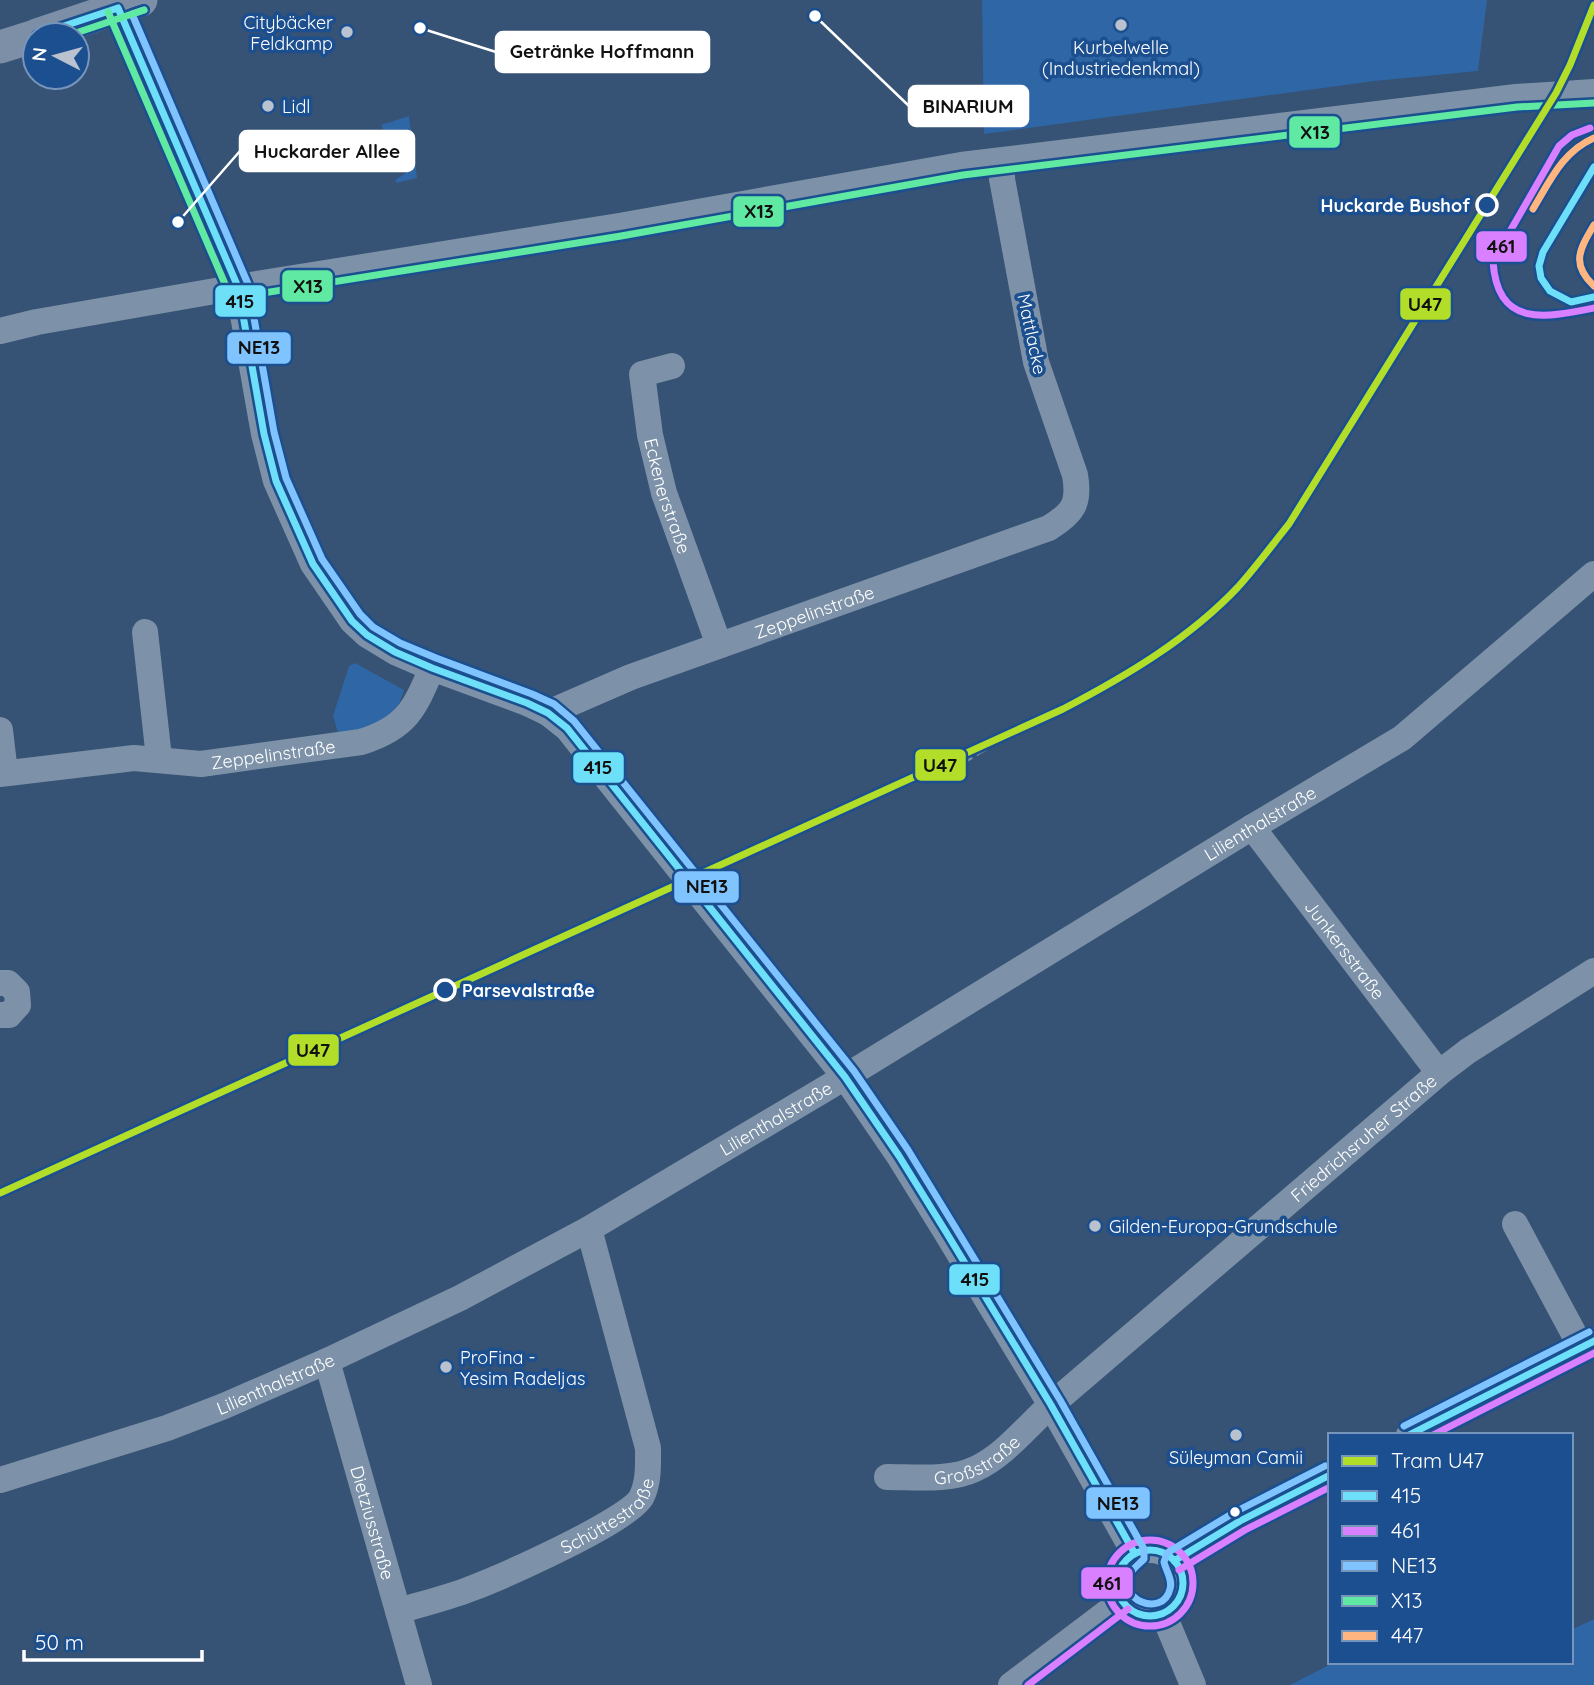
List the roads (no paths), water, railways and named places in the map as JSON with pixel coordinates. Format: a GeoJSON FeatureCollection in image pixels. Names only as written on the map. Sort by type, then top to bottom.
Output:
{"type":"FeatureCollection","features":[{"type":"Feature","properties":{"kind":"main road"},"geometry":{"type":"LineString","coordinates":[[75,21],[125,3]]}},
{"type":"Feature","properties":{"kind":"main road"},"geometry":{"type":"LineString","coordinates":[[0,47],[21,40]]}},
{"type":"Feature","properties":{"kind":"street"},"geometry":{"type":"LineString","coordinates":[[125,3],[238,287],[264,434],[276,481],[313,564],[352,621],[367,635],[395,652],[432,668],[548,713],[567,728],[845,1077],[899,1156],[1051,1405],[1135,1554]]}},
{"type":"Feature","properties":{"kind":"street"},"geometry":{"type":"LineString","coordinates":[[0,331],[37,322],[238,287],[537,240],[961,164],[1516,97],[1594,92]]}},
{"type":"Feature","properties":{"kind":"street","name":"Mattlacke"},"geometry":{"type":"LineString","coordinates":[[1002,161],[1002,179],[1036,362],[1075,475],[1075,504]]}},
{"type":"Feature","properties":{"kind":"street","name":"Eckenerstraße"},"geometry":{"type":"LineString","coordinates":[[672,366],[642,374],[650,435],[664,493],[719,645]]}},
{"type":"Feature","properties":{"kind":"street","name":"Zeppelinstraße"},"geometry":{"type":"LineString","coordinates":[[548,713],[631,677],[1049,528],[1066,518],[1075,504]]}},
{"type":"Feature","properties":{"kind":"street","name":"Lilienthalstraße"},"geometry":{"type":"LineString","coordinates":[[0,1480],[167,1428],[327,1361],[460,1298],[589,1229],[845,1077],[1402,738],[1594,574]]}},
{"type":"Feature","properties":{"kind":"street"},"geometry":{"type":"LineString","coordinates":[[145,632],[159,758]]}},
{"type":"Feature","properties":{"kind":"street","name":"Zeppelinstraße"},"geometry":{"type":"LineString","coordinates":[[0,730],[3,774],[134,758],[159,758],[201,764],[360,742],[385,735],[403,720],[417,701],[432,668]]}},
{"type":"Feature","properties":{"kind":"street","name":"Junkersstraße"},"geometry":{"type":"LineString","coordinates":[[1252,827],[1439,1073]]}},
{"type":"Feature","properties":{"kind":"street","name":"Friedrichsruher Straße"},"geometry":{"type":"LineString","coordinates":[[1051,1405],[1439,1073],[1468,1051],[1594,971]]}},
{"type":"Feature","properties":{"kind":"street"},"geometry":{"type":"LineString","coordinates":[[0,983],[8,983],[17,992],[18,1005],[9,1015],[0,1015]]}},
{"type":"Feature","properties":{"kind":"street"},"geometry":{"type":"LineString","coordinates":[[1413,1433],[1588,1344],[1515,1224]]}},
{"type":"Feature","properties":{"kind":"street","name":"Schüttestraße"},"geometry":{"type":"LineString","coordinates":[[398,1611],[466,1590],[519,1568],[628,1512],[642,1498],[648,1473],[648,1448],[589,1229]]}},
{"type":"Feature","properties":{"kind":"street","name":"Dietziusstraße"},"geometry":{"type":"LineString","coordinates":[[327,1361],[419,1685]]}},
{"type":"Feature","properties":{"kind":"street","name":"Großstraße"},"geometry":{"type":"LineString","coordinates":[[887,1477],[950,1476],[974,1470],[995,1456],[1051,1405]]}},
{"type":"Feature","properties":{"kind":"street"},"geometry":{"type":"LineString","coordinates":[[1174,1561],[1240,1521],[1328,1476]]}},
{"type":"Feature","properties":{"kind":"street"},"geometry":{"type":"LineString","coordinates":[[1156,1551],[1174,1561],[1183,1581],[1178,1601],[1163,1613],[1150,1616],[1129,1609],[1122,1601],[1117,1580],[1126,1560],[1135,1554],[1156,1551]]}},
{"type":"Feature","properties":{"kind":"street"},"geometry":{"type":"LineString","coordinates":[[1011,1685],[1122,1601]]}},
{"type":"Feature","properties":{"kind":"street"},"geometry":{"type":"LineString","coordinates":[[1163,1613],[1193,1685]]}},
{"type":"Feature","properties":{"kind":"railway"},"geometry":{"type":"LineString","coordinates":[[932,780],[1011,733]]}},
{"type":"Feature","properties":{"kind":"tram line","name":"U47"},"geometry":{"type":"LineString","coordinates":[[0,1193],[1063,709],[1133,670],[1178,640],[1238,587],[1289,524],[1556,93],[1594,5]]}},
{"type":"Feature","properties":{"kind":"place","name":"BINARIUM"},"geometry":{"type":"Point","coordinates":[815,16]}},
{"type":"Feature","properties":{"kind":"place","name":"Kurbelwelle (Industriedenkmal)"},"geometry":{"type":"Point","coordinates":[1121,25]}},
{"type":"Feature","properties":{"kind":"place","name":"Getränke Hoffmann"},"geometry":{"type":"Point","coordinates":[420,28]}},
{"type":"Feature","properties":{"kind":"place","name":"Citybäcker Feldkamp"},"geometry":{"type":"Point","coordinates":[347,32]}},
{"type":"Feature","properties":{"kind":"place","name":"Lidl"},"geometry":{"type":"Point","coordinates":[268,106]}},
{"type":"Feature","properties":{"kind":"place","name":"Huckarde Bushof"},"geometry":{"type":"Point","coordinates":[1487,205]}},
{"type":"Feature","properties":{"kind":"place","name":"Huckarder Allee"},"geometry":{"type":"Point","coordinates":[178,222]}},
{"type":"Feature","properties":{"kind":"place","name":"Parsevalstraße"},"geometry":{"type":"Point","coordinates":[445,990]}},
{"type":"Feature","properties":{"kind":"place","name":"Gilden-Europa-Grundschule"},"geometry":{"type":"Point","coordinates":[1095,1226]}},
{"type":"Feature","properties":{"kind":"place","name":"ProFina - Yesim Radeljas"},"geometry":{"type":"Point","coordinates":[446,1367]}},
{"type":"Feature","properties":{"kind":"place","name":"Süleyman Camii"},"geometry":{"type":"Point","coordinates":[1236,1435]}}]}
